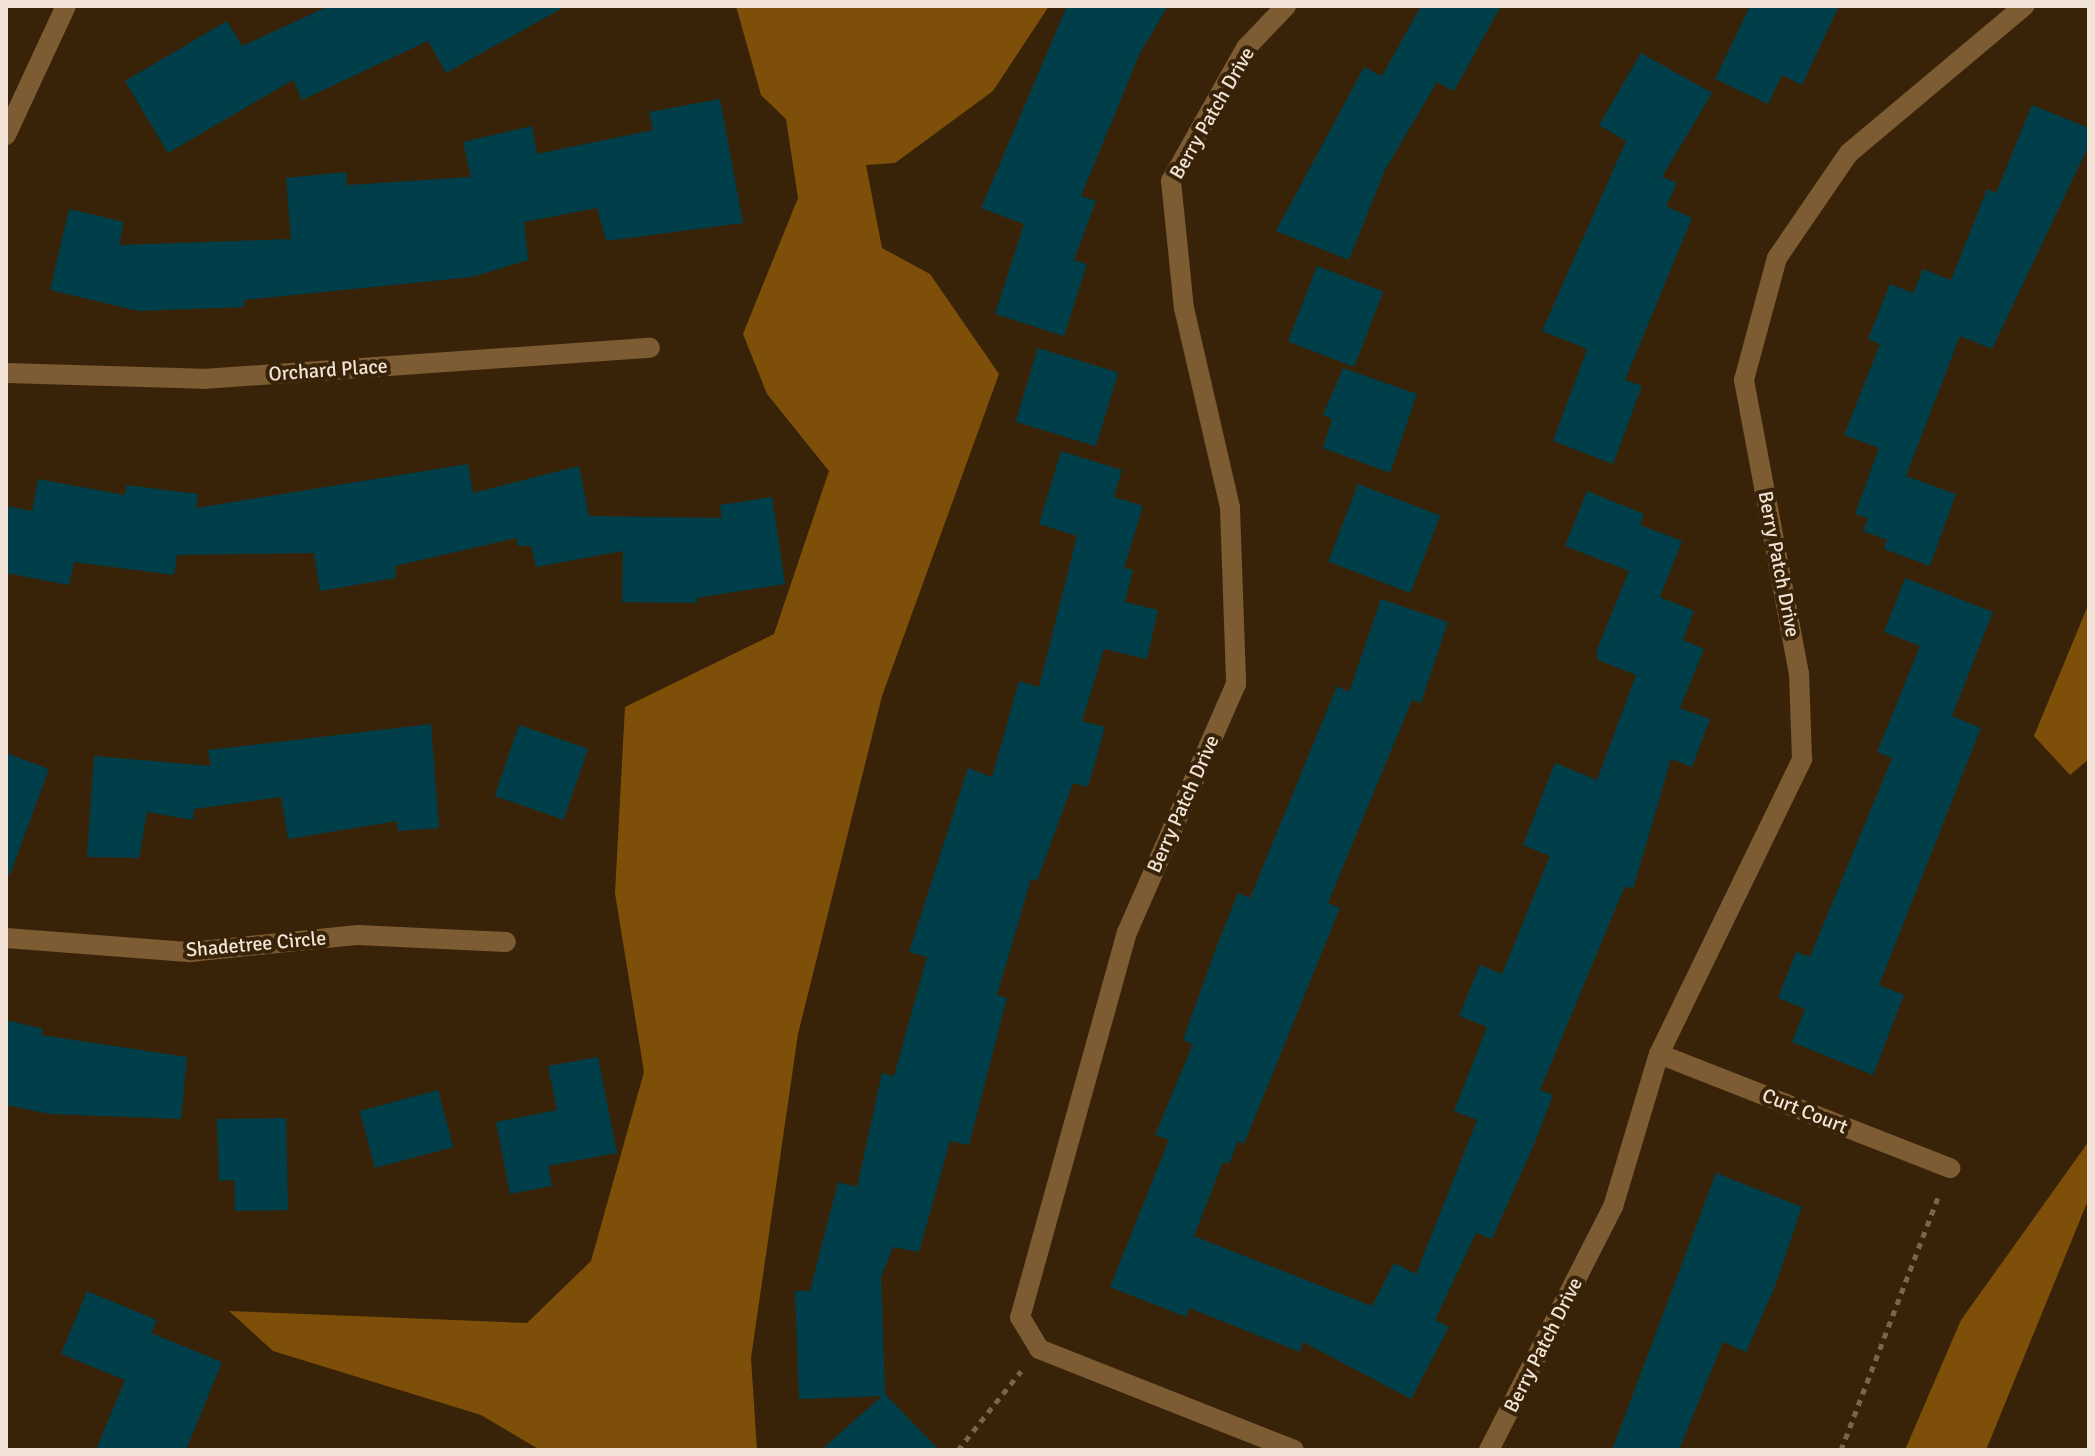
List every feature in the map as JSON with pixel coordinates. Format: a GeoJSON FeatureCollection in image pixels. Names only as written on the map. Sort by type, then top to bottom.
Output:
{"type":"FeatureCollection","features":[{"type":"Feature","properties":{"kind":"street"},"geometry":{"type":"LineString","coordinates":[[6,135],[66,6]]}},
{"type":"Feature","properties":{"kind":"street","name":"Berry Patch Drive"},"geometry":{"type":"LineString","coordinates":[[1039,1349],[1020,1317],[1127,932],[1236,684],[1230,508],[1184,308],[1171,181],[1246,48],[1286,6]]}},
{"type":"Feature","properties":{"kind":"street","name":"Berry Patch Drive"},"geometry":{"type":"LineString","coordinates":[[1489,1450],[1613,1207],[1659,1054],[1802,759],[1799,674],[1744,380],[1777,258],[1849,153],[2024,6]]}},
{"type":"Feature","properties":{"kind":"street","name":"Orchard Place"},"geometry":{"type":"LineString","coordinates":[[6,373],[203,379],[650,348]]}},
{"type":"Feature","properties":{"kind":"street","name":"Shadetree Circle"},"geometry":{"type":"LineString","coordinates":[[6,938],[190,952],[358,935],[506,942]]}},
{"type":"Feature","properties":{"kind":"street","name":"Curt Court"},"geometry":{"type":"LineString","coordinates":[[1659,1054],[1950,1168]]}},
{"type":"Feature","properties":{"kind":"street"},"geometry":{"type":"LineString","coordinates":[[1039,1349],[1294,1450]]}},
{"type":"Feature","properties":{"kind":"path"},"geometry":{"type":"LineString","coordinates":[[1841,1450],[1950,1168]]}},
{"type":"Feature","properties":{"kind":"path"},"geometry":{"type":"LineString","coordinates":[[958,1450],[1039,1349]]}},
{"type":"Feature","properties":{"kind":"shaded area"},"geometry":{"type":"Polygon","coordinates":[[[736,6],[1049,6],[993,91],[895,163],[866,165],[882,248],[930,274],[999,374],[882,696],[798,1034],[751,1358],[757,1450],[540,1450],[481,1415],[273,1351],[229,1311],[527,1323],[591,1261],[644,1072],[615,893],[625,707],[774,634],[829,471],[767,394],[743,334],[798,198],[786,119],[761,95],[736,6]]]}},
{"type":"Feature","properties":{"kind":"shaded area"},"geometry":{"type":"Polygon","coordinates":[[[2089,603],[2089,759],[2070,775],[2034,736],[2089,603]]]}},
{"type":"Feature","properties":{"kind":"shaded area"},"geometry":{"type":"Polygon","coordinates":[[[2089,1141],[2089,1198],[1986,1450],[1905,1450],[1961,1320],[2089,1141]]]}},
{"type":"Feature","properties":{"kind":"building"},"geometry":{"type":"Polygon","coordinates":[[[329,6],[566,6],[446,73],[428,41],[302,100],[293,80],[168,153],[125,81],[227,21],[242,46],[329,6]]]}},
{"type":"Feature","properties":{"kind":"building"},"geometry":{"type":"Polygon","coordinates":[[[1067,6],[1168,6],[1140,53],[1081,196],[1096,201],[1074,260],[1087,264],[1064,336],[995,314],[1024,224],[981,208],[1067,6]]]}},
{"type":"Feature","properties":{"kind":"building"},"geometry":{"type":"Polygon","coordinates":[[[1421,6],[1501,6],[1454,91],[1437,82],[1385,170],[1349,260],[1276,231],[1364,67],[1382,76],[1421,6]]]}},
{"type":"Feature","properties":{"kind":"building"},"geometry":{"type":"Polygon","coordinates":[[[1750,6],[1839,6],[1802,85],[1782,75],[1768,104],[1715,79],[1750,6]]]}},
{"type":"Feature","properties":{"kind":"building"},"geometry":{"type":"Polygon","coordinates":[[[1641,53],[1712,93],[1662,177],[1677,183],[1666,206],[1692,218],[1625,380],[1642,386],[1613,464],[1553,441],[1587,349],[1542,331],[1626,141],[1599,125],[1641,53]]]}},
{"type":"Feature","properties":{"kind":"building"},"geometry":{"type":"Polygon","coordinates":[[[720,99],[743,223],[606,241],[597,208],[524,222],[528,260],[472,277],[244,300],[244,307],[139,311],[50,290],[69,209],[124,222],[119,245],[291,239],[286,178],[346,172],[347,185],[471,177],[463,142],[532,126],[537,154],[653,130],[649,112],[720,99]]]}},
{"type":"Feature","properties":{"kind":"building"},"geometry":{"type":"Polygon","coordinates":[[[2032,105],[2089,128],[2089,145],[1992,349],[1960,336],[1906,476],[1956,494],[1930,566],[1884,549],[1887,540],[1863,531],[1868,518],[1855,514],[1879,448],[1844,435],[1880,344],[1868,339],[1890,284],[1913,293],[1923,269],[1951,280],[1987,189],[1996,193],[2032,105]]]}},
{"type":"Feature","properties":{"kind":"building"},"geometry":{"type":"Polygon","coordinates":[[[1317,266],[1383,291],[1354,367],[1288,342],[1317,266]]]}},
{"type":"Feature","properties":{"kind":"building"},"geometry":{"type":"Polygon","coordinates":[[[1038,348],[1118,373],[1096,446],[1015,422],[1038,348]]]}},
{"type":"Feature","properties":{"kind":"building"},"geometry":{"type":"Polygon","coordinates":[[[1343,368],[1417,394],[1390,473],[1323,448],[1332,419],[1323,415],[1343,368]]]}},
{"type":"Feature","properties":{"kind":"building"},"geometry":{"type":"Polygon","coordinates":[[[1061,451],[1122,470],[1114,497],[1143,506],[1124,568],[1133,570],[1125,602],[1158,610],[1147,659],[1104,649],[1082,721],[1105,727],[1088,787],[1073,783],[1037,881],[1031,879],[997,995],[1007,998],[969,1145],[950,1141],[919,1252],[893,1247],[881,1277],[885,1394],[939,1450],[821,1450],[882,1396],[799,1399],[795,1291],[810,1291],[838,1182],[857,1187],[882,1073],[894,1076],[927,957],[909,952],[968,768],[992,777],[1019,681],[1039,687],[1077,536],[1039,524],[1061,451]]]}},
{"type":"Feature","properties":{"kind":"building"},"geometry":{"type":"Polygon","coordinates":[[[468,464],[473,493],[579,466],[589,516],[722,518],[720,505],[772,497],[785,584],[697,598],[697,603],[622,602],[623,551],[536,567],[531,546],[518,546],[516,538],[395,566],[396,578],[320,591],[314,553],[177,555],[174,575],[74,562],[69,585],[6,573],[6,506],[32,511],[38,479],[125,495],[126,485],[198,494],[196,508],[468,464]]]}},
{"type":"Feature","properties":{"kind":"building"},"geometry":{"type":"Polygon","coordinates":[[[1358,484],[1440,516],[1410,593],[1328,561],[1358,484]]]}},
{"type":"Feature","properties":{"kind":"building"},"geometry":{"type":"Polygon","coordinates":[[[1587,491],[1644,514],[1640,525],[1682,541],[1660,597],[1694,611],[1683,640],[1704,649],[1680,708],[1710,719],[1692,767],[1671,759],[1633,889],[1625,886],[1540,1090],[1553,1095],[1535,1142],[1492,1239],[1476,1233],[1435,1320],[1449,1327],[1411,1399],[1303,1342],[1300,1352],[1189,1308],[1186,1317],[1110,1287],[1169,1140],[1155,1135],[1193,1044],[1183,1040],[1216,948],[1238,893],[1250,898],[1337,686],[1349,692],[1381,599],[1448,622],[1421,703],[1412,700],[1328,903],[1340,908],[1244,1144],[1238,1141],[1229,1164],[1223,1162],[1194,1236],[1372,1306],[1394,1263],[1416,1274],[1477,1120],[1454,1111],[1487,1027],[1459,1016],[1480,965],[1502,974],[1550,856],[1523,845],[1555,763],[1597,780],[1636,675],[1598,660],[1596,652],[1629,571],[1565,546],[1587,491]]]}},
{"type":"Feature","properties":{"kind":"building"},"geometry":{"type":"Polygon","coordinates":[[[1905,578],[1993,612],[1952,716],[1981,728],[1879,985],[1904,995],[1873,1075],[1792,1042],[1805,1009],[1778,998],[1796,952],[1810,957],[1892,758],[1877,752],[1920,646],[1884,632],[1905,578]]]}},
{"type":"Feature","properties":{"kind":"building"},"geometry":{"type":"Polygon","coordinates":[[[431,724],[439,828],[398,831],[397,821],[288,839],[281,797],[194,809],[193,820],[147,812],[139,858],[87,857],[94,756],[211,766],[208,750],[431,724]]]}},
{"type":"Feature","properties":{"kind":"building"},"geometry":{"type":"Polygon","coordinates":[[[519,725],[588,749],[564,820],[495,796],[519,725]]]}},
{"type":"Feature","properties":{"kind":"building"},"geometry":{"type":"Polygon","coordinates":[[[6,753],[49,769],[10,875],[6,874],[6,753]]]}},
{"type":"Feature","properties":{"kind":"building"},"geometry":{"type":"Polygon","coordinates":[[[6,1020],[43,1029],[41,1035],[187,1057],[181,1119],[50,1114],[6,1105],[6,1020]]]}},
{"type":"Feature","properties":{"kind":"building"},"geometry":{"type":"Polygon","coordinates":[[[598,1057],[617,1153],[548,1166],[552,1186],[510,1194],[496,1122],[557,1110],[548,1066],[598,1057]]]}},
{"type":"Feature","properties":{"kind":"building"},"geometry":{"type":"Polygon","coordinates":[[[438,1090],[453,1147],[375,1168],[360,1111],[438,1090]]]}},
{"type":"Feature","properties":{"kind":"building"},"geometry":{"type":"Polygon","coordinates":[[[286,1118],[288,1210],[235,1211],[234,1180],[219,1181],[217,1119],[286,1118]]]}},
{"type":"Feature","properties":{"kind":"building"},"geometry":{"type":"Polygon","coordinates":[[[1716,1173],[1802,1207],[1774,1289],[1746,1352],[1723,1342],[1679,1450],[1612,1450],[1716,1173]]]}},
{"type":"Feature","properties":{"kind":"building"},"geometry":{"type":"Polygon","coordinates":[[[87,1291],[157,1320],[151,1333],[222,1362],[186,1450],[96,1450],[125,1380],[61,1354],[87,1291]]]}}]}
